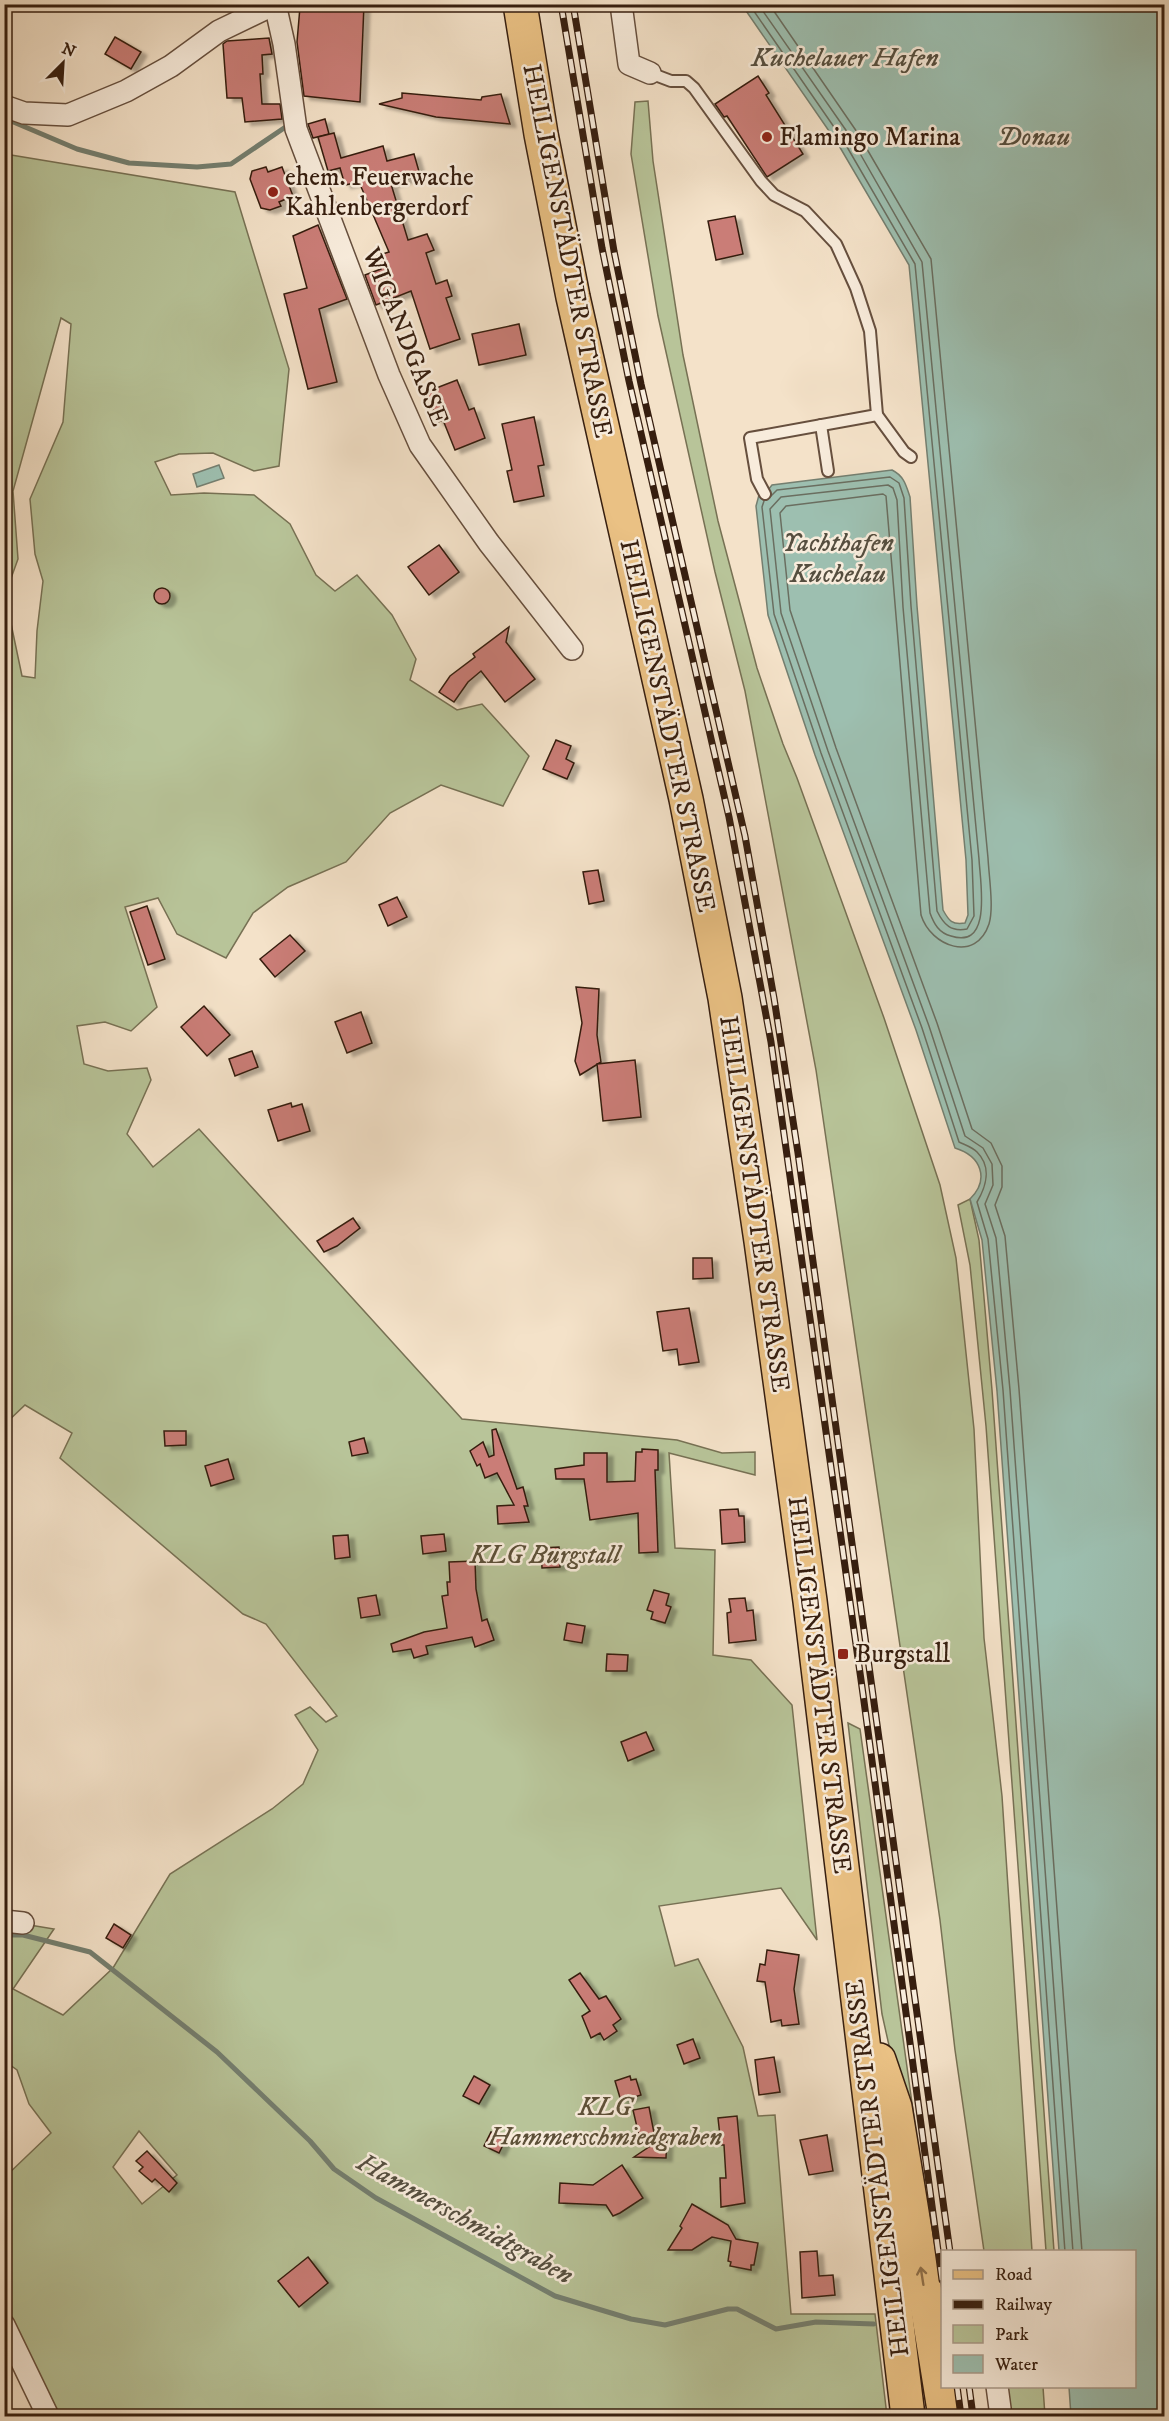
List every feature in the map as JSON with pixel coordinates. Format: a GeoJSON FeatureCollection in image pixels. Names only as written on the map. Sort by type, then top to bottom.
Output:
{"type":"FeatureCollection","features":[{"type":"Feature","properties":{"kind":"main road","name":"HEILIGENSTÄDTER STRASSE"},"geometry":{"type":"LineString","coordinates":[[520,4],[541,134],[571,286],[686,799],[725,998],[763,1252],[811,1609],[908,2416]]}},
{"type":"Feature","properties":{"kind":"main road"},"geometry":{"type":"LineString","coordinates":[[857,1992],[895,2107],[945,2416]]}},
{"type":"Feature","properties":{"kind":"street"},"geometry":{"type":"LineString","coordinates":[[4,106],[24,113],[68,115],[126,91],[171,66],[219,31],[275,4]]}},
{"type":"Feature","properties":{"kind":"street","name":"WIGANDGASSE"},"geometry":{"type":"LineString","coordinates":[[275,4],[282,30],[295,119],[389,375],[420,445],[489,543],[572,649]]}},
{"type":"Feature","properties":{"kind":"street"},"geometry":{"type":"LineString","coordinates":[[621,4],[629,64],[650,72]]}},
{"type":"Feature","properties":{"kind":"street"},"geometry":{"type":"LineString","coordinates":[[4,2325],[48,2416]]}},
{"type":"Feature","properties":{"kind":"street"},"geometry":{"type":"LineString","coordinates":[[997,2388],[1001,2416]]}},
{"type":"Feature","properties":{"kind":"lane"},"geometry":{"type":"LineString","coordinates":[[650,72],[671,81],[686,81],[694,88],[761,181],[774,195],[805,212],[836,244],[856,288],[870,331],[877,415],[904,452],[911,457]]}},
{"type":"Feature","properties":{"kind":"lane"},"geometry":{"type":"LineString","coordinates":[[765,494],[757,479],[750,438],[877,415]]}},
{"type":"Feature","properties":{"kind":"lane"},"geometry":{"type":"LineString","coordinates":[[821,425],[828,471]]}},
{"type":"Feature","properties":{"kind":"green space"},"geometry":{"type":"Polygon","coordinates":[[[648,101],[653,161],[683,355],[718,521],[757,668],[884,1018],[940,1185],[956,1258],[974,1429],[984,1638],[1002,1796],[1032,2250],[984,2250],[955,2050],[940,1920],[816,1070],[745,691],[715,572],[658,316],[631,154],[635,102],[648,101]]]}},
{"type":"Feature","properties":{"kind":"green space"},"geometry":{"type":"Polygon","coordinates":[[[5,154],[235,192],[289,369],[279,466],[254,471],[213,453],[179,454],[155,462],[171,495],[204,493],[254,495],[290,524],[316,575],[335,591],[357,575],[392,615],[416,659],[410,680],[457,710],[482,704],[529,756],[503,806],[441,785],[390,813],[346,862],[288,887],[253,913],[226,958],[177,934],[158,898],[125,907],[157,1007],[131,1031],[105,1022],[77,1026],[84,1064],[108,1071],[147,1068],[151,1080],[127,1134],[153,1167],[199,1129],[462,1419],[677,1440],[722,1453],[755,1452],[755,1475],[669,1453],[675,1548],[715,1550],[713,1655],[751,1660],[792,1705],[817,1940],[781,1888],[659,1906],[675,1966],[698,1959],[743,2047],[758,2116],[775,2115],[791,2314],[875,2314],[887,2416],[57,2416],[5,2343],[5,2177],[51,2133],[29,2104],[17,2070],[10,2065],[5,2071],[5,1921],[54,1929],[13,1989],[63,2015],[113,1968],[170,1874],[272,1809],[303,1784],[318,1750],[295,1715],[310,1707],[326,1722],[337,1716],[266,1624],[243,1614],[60,1458],[72,1433],[25,1405],[5,1424],[5,154]],[[61,318],[13,491],[18,559],[5,595],[22,676],[35,678],[37,631],[43,581],[35,554],[30,499],[63,422],[71,324],[61,318]],[[139,2131],[113,2167],[142,2204],[177,2175],[139,2131]]]}},
{"type":"Feature","properties":{"kind":"green space"},"geometry":{"type":"Polygon","coordinates":[[[970,1199],[979,1240],[992,1390],[1054,2250],[1046,2250],[986,1426],[970,1265],[958,1205],[970,1199]]]}},
{"type":"Feature","properties":{"kind":"green space"},"geometry":{"type":"Polygon","coordinates":[[[848,1723],[860,1729],[917,2139],[910,2140],[882,2014],[848,1723]]]}},
{"type":"Feature","properties":{"kind":"green space"},"geometry":{"type":"Polygon","coordinates":[[[1002,2388],[1043,2388],[1045,2416],[1007,2416],[1002,2388]]]}},
{"type":"Feature","properties":{"kind":"water","name":"Donau"},"geometry":{"type":"Polygon","coordinates":[[[742,5],[1164,5],[1164,2416],[1071,2416],[1069,2388],[1136,2388],[1136,2250],[1059,2250],[997,1391],[982,1240],[970,1199],[980,1184],[980,1169],[971,1157],[955,1148],[916,1030],[815,755],[768,615],[756,506],[759,495],[765,494],[772,485],[892,470],[899,475],[910,497],[943,910],[951,921],[965,923],[968,915],[966,860],[909,265],[838,144],[742,5]]]}},
{"type":"Feature","properties":{"kind":"water"},"geometry":{"type":"Polygon","coordinates":[[[219,465],[224,478],[197,487],[193,474],[219,465]]]}},
{"type":"Feature","properties":{"kind":"building"},"geometry":{"type":"Polygon","coordinates":[[[364,4],[360,102],[304,96],[297,42],[300,7],[364,4]]]}},
{"type":"Feature","properties":{"kind":"building"},"geometry":{"type":"Polygon","coordinates":[[[115,37],[141,52],[131,69],[105,54],[115,37]]]}},
{"type":"Feature","properties":{"kind":"building"},"geometry":{"type":"Polygon","coordinates":[[[269,38],[272,54],[262,55],[263,74],[260,74],[262,104],[280,104],[282,119],[245,122],[242,98],[227,98],[223,44],[227,41],[269,38]]]}},
{"type":"Feature","properties":{"kind":"building","name":"Flamingo Marina"},"geometry":{"type":"Polygon","coordinates":[[[758,76],[769,93],[766,95],[803,154],[767,177],[727,116],[724,117],[715,104],[758,76]]]}},
{"type":"Feature","properties":{"kind":"building"},"geometry":{"type":"Polygon","coordinates":[[[402,93],[481,100],[482,97],[501,94],[510,124],[436,117],[379,104],[402,98],[402,93]]]}},
{"type":"Feature","properties":{"kind":"building"},"geometry":{"type":"Polygon","coordinates":[[[325,119],[329,134],[313,138],[308,124],[325,119]]]}},
{"type":"Feature","properties":{"kind":"building"},"geometry":{"type":"Polygon","coordinates":[[[334,133],[341,158],[383,146],[387,161],[414,154],[420,175],[391,184],[408,240],[427,234],[434,250],[426,253],[436,284],[447,280],[452,296],[446,298],[460,339],[430,349],[411,291],[376,305],[365,275],[381,269],[376,256],[389,252],[359,182],[345,185],[340,168],[328,171],[318,137],[334,133]]]}},
{"type":"Feature","properties":{"kind":"building","name":"ehem. Feuerwache Kahlenbergerdorf"},"geometry":{"type":"Polygon","coordinates":[[[266,167],[268,172],[282,167],[293,196],[279,202],[281,206],[270,210],[261,208],[250,179],[252,171],[266,167]]]}},
{"type":"Feature","properties":{"kind":"building"},"geometry":{"type":"Polygon","coordinates":[[[735,216],[743,254],[716,260],[708,221],[735,216]]]}},
{"type":"Feature","properties":{"kind":"building"},"geometry":{"type":"Polygon","coordinates":[[[318,225],[347,299],[319,309],[337,382],[308,389],[284,294],[307,288],[293,236],[318,225]]]}},
{"type":"Feature","properties":{"kind":"building"},"geometry":{"type":"Polygon","coordinates":[[[519,324],[526,355],[479,365],[472,334],[519,324]]]}},
{"type":"Feature","properties":{"kind":"building"},"geometry":{"type":"Polygon","coordinates":[[[457,380],[469,410],[474,408],[485,438],[455,450],[443,420],[438,422],[426,392],[457,380]]]}},
{"type":"Feature","properties":{"kind":"building"},"geometry":{"type":"Polygon","coordinates":[[[534,417],[544,465],[538,466],[544,496],[514,502],[507,471],[512,470],[502,424],[534,417]]]}},
{"type":"Feature","properties":{"kind":"building"},"geometry":{"type":"Polygon","coordinates":[[[439,545],[459,572],[429,595],[408,567],[439,545]]]}},
{"type":"Feature","properties":{"kind":"building"},"geometry":{"type":"Polygon","coordinates":[[[159,588],[165,588],[170,596],[168,602],[159,604],[154,599],[154,593],[159,588]]]}},
{"type":"Feature","properties":{"kind":"building"},"geometry":{"type":"Polygon","coordinates":[[[509,627],[506,642],[535,679],[505,702],[481,671],[468,682],[454,702],[439,692],[450,676],[475,657],[473,654],[509,627]]]}},
{"type":"Feature","properties":{"kind":"building"},"geometry":{"type":"Polygon","coordinates":[[[556,740],[571,746],[566,759],[574,763],[567,779],[543,769],[556,740]]]}},
{"type":"Feature","properties":{"kind":"building"},"geometry":{"type":"Polygon","coordinates":[[[598,870],[604,901],[589,904],[583,872],[598,870]]]}},
{"type":"Feature","properties":{"kind":"building"},"geometry":{"type":"Polygon","coordinates":[[[397,897],[407,917],[388,926],[379,905],[397,897]]]}},
{"type":"Feature","properties":{"kind":"building"},"geometry":{"type":"Polygon","coordinates":[[[147,906],[165,959],[148,965],[130,912],[147,906]]]}},
{"type":"Feature","properties":{"kind":"building"},"geometry":{"type":"Polygon","coordinates":[[[290,935],[305,951],[275,977],[260,959],[290,935]]]}},
{"type":"Feature","properties":{"kind":"building"},"geometry":{"type":"Polygon","coordinates":[[[576,987],[599,989],[597,1035],[601,1062],[580,1075],[575,1061],[582,1023],[576,987]]]}},
{"type":"Feature","properties":{"kind":"building"},"geometry":{"type":"Polygon","coordinates":[[[204,1006],[230,1035],[207,1056],[181,1027],[204,1006]]]}},
{"type":"Feature","properties":{"kind":"building"},"geometry":{"type":"Polygon","coordinates":[[[361,1012],[372,1043],[347,1053],[335,1022],[361,1012]]]}},
{"type":"Feature","properties":{"kind":"building"},"geometry":{"type":"Polygon","coordinates":[[[252,1051],[258,1067],[235,1076],[229,1059],[252,1051]]]}},
{"type":"Feature","properties":{"kind":"building"},"geometry":{"type":"Polygon","coordinates":[[[635,1060],[641,1117],[603,1121],[597,1064],[635,1060]]]}},
{"type":"Feature","properties":{"kind":"building"},"geometry":{"type":"Polygon","coordinates":[[[291,1103],[292,1107],[302,1104],[310,1131],[278,1141],[268,1110],[291,1103]]]}},
{"type":"Feature","properties":{"kind":"building"},"geometry":{"type":"Polygon","coordinates":[[[353,1218],[360,1228],[337,1246],[324,1252],[317,1241],[353,1218]]]}},
{"type":"Feature","properties":{"kind":"building"},"geometry":{"type":"Polygon","coordinates":[[[693,1258],[712,1258],[713,1278],[693,1279],[693,1258]]]}},
{"type":"Feature","properties":{"kind":"building"},"geometry":{"type":"Polygon","coordinates":[[[689,1308],[699,1362],[679,1365],[677,1349],[663,1351],[657,1312],[689,1308]]]}},
{"type":"Feature","properties":{"kind":"building"},"geometry":{"type":"Polygon","coordinates":[[[496,1429],[517,1489],[523,1487],[528,1506],[524,1506],[529,1522],[498,1524],[497,1506],[514,1505],[497,1473],[485,1478],[480,1464],[477,1466],[470,1451],[483,1442],[489,1457],[494,1455],[492,1430],[496,1429]]]}},
{"type":"Feature","properties":{"kind":"building"},"geometry":{"type":"Polygon","coordinates":[[[164,1431],[186,1431],[186,1445],[165,1446],[164,1431]]]}},
{"type":"Feature","properties":{"kind":"building"},"geometry":{"type":"Polygon","coordinates":[[[364,1438],[368,1453],[352,1456],[349,1442],[364,1438]]]}},
{"type":"Feature","properties":{"kind":"building"},"geometry":{"type":"Polygon","coordinates":[[[642,1449],[658,1450],[658,1470],[655,1470],[658,1552],[639,1553],[638,1513],[590,1520],[584,1479],[556,1479],[555,1469],[584,1465],[584,1453],[607,1453],[607,1482],[635,1481],[636,1452],[642,1452],[642,1449]]]}},
{"type":"Feature","properties":{"kind":"building"},"geometry":{"type":"Polygon","coordinates":[[[228,1459],[234,1479],[211,1486],[205,1466],[228,1459]]]}},
{"type":"Feature","properties":{"kind":"building"},"geometry":{"type":"Polygon","coordinates":[[[738,1509],[739,1516],[744,1516],[745,1542],[722,1544],[720,1510],[738,1509]]]}},
{"type":"Feature","properties":{"kind":"building"},"geometry":{"type":"Polygon","coordinates":[[[444,1534],[446,1551],[423,1554],[421,1536],[444,1534]]]}},
{"type":"Feature","properties":{"kind":"building"},"geometry":{"type":"Polygon","coordinates":[[[348,1535],[350,1557],[335,1559],[333,1536],[348,1535]]]}},
{"type":"Feature","properties":{"kind":"building"},"geometry":{"type":"Polygon","coordinates":[[[559,1547],[560,1567],[542,1568],[541,1548],[559,1547]]]}},
{"type":"Feature","properties":{"kind":"building"},"geometry":{"type":"Polygon","coordinates":[[[475,1561],[476,1589],[482,1621],[487,1619],[494,1640],[475,1647],[472,1637],[426,1646],[428,1654],[414,1658],[411,1649],[393,1652],[391,1644],[424,1632],[447,1628],[442,1596],[448,1595],[449,1562],[475,1561]]]}},
{"type":"Feature","properties":{"kind":"building"},"geometry":{"type":"Polygon","coordinates":[[[654,1590],[669,1594],[666,1605],[671,1607],[665,1623],[651,1619],[653,1612],[647,1610],[654,1590]]]}},
{"type":"Feature","properties":{"kind":"building"},"geometry":{"type":"Polygon","coordinates":[[[376,1595],[380,1615],[361,1618],[358,1598],[376,1595]]]}},
{"type":"Feature","properties":{"kind":"building"},"geometry":{"type":"Polygon","coordinates":[[[745,1598],[747,1611],[753,1610],[756,1640],[729,1643],[727,1613],[731,1612],[729,1599],[745,1598]]]}},
{"type":"Feature","properties":{"kind":"building"},"geometry":{"type":"Polygon","coordinates":[[[567,1623],[585,1626],[582,1643],[564,1640],[567,1623]]]}},
{"type":"Feature","properties":{"kind":"building"},"geometry":{"type":"Polygon","coordinates":[[[607,1654],[628,1655],[627,1671],[606,1671],[607,1654]]]}},
{"type":"Feature","properties":{"kind":"building"},"geometry":{"type":"Polygon","coordinates":[[[646,1732],[654,1750],[628,1761],[621,1742],[646,1732]]]}},
{"type":"Feature","properties":{"kind":"building"},"geometry":{"type":"Polygon","coordinates":[[[114,1924],[131,1935],[123,1948],[106,1938],[114,1924]]]}},
{"type":"Feature","properties":{"kind":"building"},"geometry":{"type":"Polygon","coordinates":[[[767,1950],[799,1955],[794,1989],[799,2024],[782,2026],[781,2020],[771,2022],[765,1982],[757,1981],[760,1964],[765,1965],[767,1950]]]}},
{"type":"Feature","properties":{"kind":"building"},"geometry":{"type":"Polygon","coordinates":[[[580,1973],[599,1999],[606,1996],[621,2019],[613,2025],[617,2031],[604,2040],[600,2033],[591,2038],[582,2016],[590,2011],[569,1980],[580,1973]]]}},
{"type":"Feature","properties":{"kind":"building"},"geometry":{"type":"Polygon","coordinates":[[[693,2039],[700,2058],[684,2064],[677,2045],[693,2039]]]}},
{"type":"Feature","properties":{"kind":"building"},"geometry":{"type":"Polygon","coordinates":[[[774,2057],[780,2092],[759,2095],[755,2060],[774,2057]]]}},
{"type":"Feature","properties":{"kind":"building"},"geometry":{"type":"Polygon","coordinates":[[[474,2076],[490,2085],[479,2104],[463,2096],[474,2076]]]}},
{"type":"Feature","properties":{"kind":"building"},"geometry":{"type":"Polygon","coordinates":[[[630,2076],[631,2080],[636,2079],[641,2095],[621,2101],[615,2081],[630,2076]]]}},
{"type":"Feature","properties":{"kind":"building"},"geometry":{"type":"Polygon","coordinates":[[[649,2107],[655,2138],[640,2140],[633,2110],[649,2107]]]}},
{"type":"Feature","properties":{"kind":"building"},"geometry":{"type":"Polygon","coordinates":[[[737,2116],[745,2203],[721,2207],[720,2178],[726,2178],[724,2145],[721,2145],[718,2118],[737,2116]]]}},
{"type":"Feature","properties":{"kind":"building"},"geometry":{"type":"Polygon","coordinates":[[[491,2132],[506,2139],[499,2153],[484,2146],[491,2132]]]}},
{"type":"Feature","properties":{"kind":"building"},"geometry":{"type":"Polygon","coordinates":[[[667,2135],[666,2158],[634,2157],[667,2135]]]}},
{"type":"Feature","properties":{"kind":"building"},"geometry":{"type":"Polygon","coordinates":[[[827,2135],[833,2171],[809,2175],[800,2140],[827,2135]]]}},
{"type":"Feature","properties":{"kind":"building"},"geometry":{"type":"Polygon","coordinates":[[[147,2151],[177,2183],[169,2192],[155,2179],[152,2182],[139,2171],[143,2167],[136,2161],[147,2151]]]}},
{"type":"Feature","properties":{"kind":"building"},"geometry":{"type":"Polygon","coordinates":[[[622,2165],[643,2198],[620,2213],[613,2216],[606,2205],[559,2203],[560,2183],[593,2185],[622,2165]]]}},
{"type":"Feature","properties":{"kind":"building"},"geometry":{"type":"Polygon","coordinates":[[[692,2204],[728,2225],[736,2239],[758,2243],[751,2270],[730,2266],[731,2262],[728,2261],[731,2241],[712,2237],[692,2250],[668,2250],[682,2228],[680,2226],[692,2204]]]}},
{"type":"Feature","properties":{"kind":"building"},"geometry":{"type":"Polygon","coordinates":[[[817,2251],[819,2276],[833,2275],[835,2295],[802,2298],[800,2252],[817,2251]]]}},
{"type":"Feature","properties":{"kind":"building"},"geometry":{"type":"Polygon","coordinates":[[[308,2257],[328,2283],[299,2307],[278,2281],[308,2257]]]}},
{"type":"Feature","properties":{"kind":"waterway"},"geometry":{"type":"LineString","coordinates":[[4,118],[77,149],[129,163],[197,167],[231,164],[287,126]]}},
{"type":"Feature","properties":{"kind":"waterway","name":"Hammerschmidtgraben"},"geometry":{"type":"LineString","coordinates":[[4,1935],[23,1935],[90,1952],[217,2052],[310,2141],[334,2169],[376,2198],[555,2296],[631,2319],[665,2325],[728,2309],[737,2309],[776,2329],[816,2322],[874,2324]]}},
{"type":"Feature","properties":{"kind":"railway"},"geometry":{"type":"LineString","coordinates":[[561,4],[602,248],[629,381],[729,817],[771,1042],[863,1694],[941,2273]]}},
{"type":"Feature","properties":{"kind":"railway"},"geometry":{"type":"LineString","coordinates":[[573,4],[614,251],[641,384],[745,836],[774,998],[798,1153],[950,2250]]}},
{"type":"Feature","properties":{"kind":"railway"},"geometry":{"type":"LineString","coordinates":[[957,2388],[961,2416]]}},
{"type":"Feature","properties":{"kind":"railway"},"geometry":{"type":"LineString","coordinates":[[969,2388],[973,2416]]}},
{"type":"Feature","properties":{"kind":"place","name":"Flamingo Marina"},"geometry":{"type":"Point","coordinates":[767,137]}},
{"type":"Feature","properties":{"kind":"place","name":"ehem. Feuerwache Kahlenbergerdorf"},"geometry":{"type":"Point","coordinates":[273,192]}},
{"type":"Feature","properties":{"kind":"place","name":"Burgstall"},"geometry":{"type":"Point","coordinates":[843,1654]}},
{"type":"Feature","properties":{"kind":"water label","name":"Kuchelauer Hafen"},"geometry":{"type":"Point","coordinates":[845,58]}},
{"type":"Feature","properties":{"kind":"water label","name":"Yachthafen Kuchelau"},"geometry":{"type":"Point","coordinates":[838,558]}},
{"type":"Feature","properties":{"kind":"park label","name":"KLG Burgstall"},"geometry":{"type":"Point","coordinates":[545,1555]}},
{"type":"Feature","properties":{"kind":"park label","name":"KLG Hammerschmiedgraben"},"geometry":{"type":"Point","coordinates":[605,2122]}}]}
